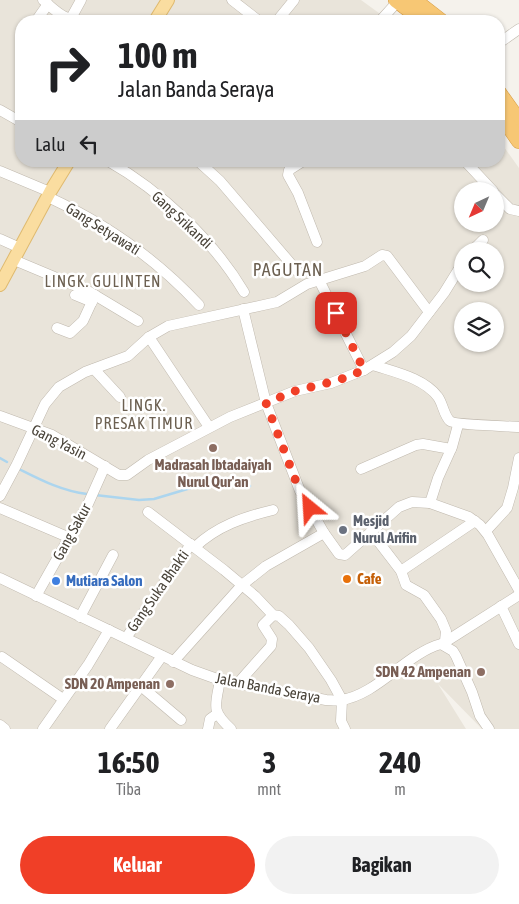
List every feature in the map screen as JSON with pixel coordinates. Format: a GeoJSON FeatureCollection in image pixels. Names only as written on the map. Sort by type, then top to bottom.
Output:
{"type":"FeatureCollection","features":[{"type":"Feature","properties":{"kind":"highway"},"geometry":{"type":"LineString","coordinates":[[398,0],[417,15]]}},
{"type":"Feature","properties":{"kind":"highway"},"geometry":{"type":"LineString","coordinates":[[414,0],[433,15]]}},
{"type":"Feature","properties":{"kind":"highway"},"geometry":{"type":"LineString","coordinates":[[505,101],[519,121]]}},
{"type":"Feature","properties":{"kind":"highway"},"geometry":{"type":"LineString","coordinates":[[505,121],[519,141]]}},
{"type":"Feature","properties":{"kind":"main road"},"geometry":{"type":"LineString","coordinates":[[159,15],[168,0]]}},
{"type":"Feature","properties":{"kind":"main road"},"geometry":{"type":"LineString","coordinates":[[0,285],[65,167]]}},
{"type":"Feature","properties":{"kind":"street"},"geometry":{"type":"LineString","coordinates":[[73,15],[82,0]]}},
{"type":"Feature","properties":{"kind":"street"},"geometry":{"type":"LineString","coordinates":[[282,15],[294,0]]}},
{"type":"Feature","properties":{"kind":"street"},"geometry":{"type":"LineString","coordinates":[[385,15],[398,0]]}},
{"type":"Feature","properties":{"kind":"street"},"geometry":{"type":"LineString","coordinates":[[39,15],[46,2],[60,15]]}},
{"type":"Feature","properties":{"kind":"street"},"geometry":{"type":"LineString","coordinates":[[237,2],[252,15]]}},
{"type":"Feature","properties":{"kind":"street"},"geometry":{"type":"LineString","coordinates":[[505,40],[519,29]]}},
{"type":"Feature","properties":{"kind":"street"},"geometry":{"type":"LineString","coordinates":[[0,110],[15,119]]}},
{"type":"Feature","properties":{"kind":"street","name":"Gang Srikandi"},"geometry":{"type":"LineString","coordinates":[[117,167],[147,188],[201,235],[228,268],[244,292]]}},
{"type":"Feature","properties":{"kind":"street"},"geometry":{"type":"LineString","coordinates":[[205,167],[220,181],[298,272]]}},
{"type":"Feature","properties":{"kind":"street"},"geometry":{"type":"LineString","coordinates":[[294,167],[289,170],[288,176],[298,193],[317,242]]}},
{"type":"Feature","properties":{"kind":"street"},"geometry":{"type":"LineString","coordinates":[[471,167],[485,182]]}},
{"type":"Feature","properties":{"kind":"street","name":"Gang Setyawati"},"geometry":{"type":"LineString","coordinates":[[0,171],[49,194],[149,257],[176,280],[199,305]]}},
{"type":"Feature","properties":{"kind":"street"},"geometry":{"type":"LineString","coordinates":[[504,203],[510,209],[519,212]]}},
{"type":"Feature","properties":{"kind":"street"},"geometry":{"type":"LineString","coordinates":[[0,239],[20,248]]}},
{"type":"Feature","properties":{"kind":"street"},"geometry":{"type":"LineString","coordinates":[[0,496],[45,404],[59,387],[84,372],[128,356],[149,337],[176,323],[277,302],[307,284],[365,266],[381,255],[384,255],[429,312]]}},
{"type":"Feature","properties":{"kind":"street"},"geometry":{"type":"LineString","coordinates":[[14,260],[138,321]]}},
{"type":"Feature","properties":{"kind":"street"},"geometry":{"type":"LineString","coordinates":[[149,337],[209,428],[295,391],[339,380],[368,367],[392,352],[410,336],[444,293],[454,277]]}},
{"type":"Feature","properties":{"kind":"street"},"geometry":{"type":"LineString","coordinates":[[319,280],[368,367],[403,375],[428,388],[440,401],[450,422],[458,425],[484,424],[519,427]]}},
{"type":"Feature","properties":{"kind":"street"},"geometry":{"type":"LineString","coordinates":[[75,296],[93,299]]}},
{"type":"Feature","properties":{"kind":"street"},"geometry":{"type":"LineString","coordinates":[[57,328],[70,332],[83,321],[93,299]]}},
{"type":"Feature","properties":{"kind":"street"},"geometry":{"type":"LineString","coordinates":[[243,309],[266,403],[300,492],[324,533],[339,554],[345,555],[399,507],[412,502],[430,503],[458,512],[475,521],[486,532],[519,590]]}},
{"type":"Feature","properties":{"kind":"street"},"geometry":{"type":"LineString","coordinates":[[94,369],[120,397]]}},
{"type":"Feature","properties":{"kind":"street","name":"Gang Yasin"},"geometry":{"type":"LineString","coordinates":[[1,416],[52,435],[123,476],[148,460],[209,428]]}},
{"type":"Feature","properties":{"kind":"street"},"geometry":{"type":"LineString","coordinates":[[430,503],[438,478],[451,449],[458,425]]}},
{"type":"Feature","properties":{"kind":"street"},"geometry":{"type":"LineString","coordinates":[[361,469],[416,445],[423,444],[451,449]]}},
{"type":"Feature","properties":{"kind":"street"},"geometry":{"type":"LineString","coordinates":[[486,532],[507,508],[519,458]]}},
{"type":"Feature","properties":{"kind":"street","name":"Gang Sakur"},"geometry":{"type":"LineString","coordinates":[[36,596],[70,538],[105,466]]}},
{"type":"Feature","properties":{"kind":"street"},"geometry":{"type":"LineString","coordinates":[[0,508],[70,538]]}},
{"type":"Feature","properties":{"kind":"street","name":"Gang Suka Bhakti"},"geometry":{"type":"LineString","coordinates":[[126,638],[193,546],[232,523],[273,510]]}},
{"type":"Feature","properties":{"kind":"street"},"geometry":{"type":"LineString","coordinates":[[148,512],[242,584],[273,615],[281,618],[309,648],[342,700],[342,721],[346,729]]}},
{"type":"Feature","properties":{"kind":"street"},"geometry":{"type":"LineString","coordinates":[[401,571],[475,521]]}},
{"type":"Feature","properties":{"kind":"street"},"geometry":{"type":"LineString","coordinates":[[371,532],[401,571],[406,585],[424,595],[441,619],[446,633],[443,643],[456,656],[480,716],[489,729]]}},
{"type":"Feature","properties":{"kind":"street"},"geometry":{"type":"LineString","coordinates":[[173,662],[242,584],[266,566],[324,533]]}},
{"type":"Feature","properties":{"kind":"street"},"geometry":{"type":"LineString","coordinates":[[80,616],[113,555]]}},
{"type":"Feature","properties":{"kind":"street","name":"Jalan Banda Seraya"},"geometry":{"type":"LineString","coordinates":[[0,578],[173,662],[220,680],[312,697],[342,700],[365,691],[388,677],[426,649],[443,643],[519,595]]}},
{"type":"Feature","properties":{"kind":"street"},"geometry":{"type":"LineString","coordinates":[[501,606],[519,644]]}},
{"type":"Feature","properties":{"kind":"street"},"geometry":{"type":"LineString","coordinates":[[239,682],[271,646],[272,638],[263,625],[273,615]]}},
{"type":"Feature","properties":{"kind":"street"},"geometry":{"type":"LineString","coordinates":[[43,729],[88,665],[109,630]]}},
{"type":"Feature","properties":{"kind":"street"},"geometry":{"type":"LineString","coordinates":[[110,729],[142,687],[162,656]]}},
{"type":"Feature","properties":{"kind":"street"},"geometry":{"type":"LineString","coordinates":[[2,657],[63,699]]}},
{"type":"Feature","properties":{"kind":"street"},"geometry":{"type":"LineString","coordinates":[[220,680],[216,707],[217,714],[231,729]]}},
{"type":"Feature","properties":{"kind":"street"},"geometry":{"type":"LineString","coordinates":[[142,687],[181,720]]}},
{"type":"Feature","properties":{"kind":"street"},"geometry":{"type":"LineString","coordinates":[[208,729],[210,719],[217,714]]}},
{"type":"Feature","properties":{"kind":"street"},"geometry":{"type":"LineString","coordinates":[[0,725],[5,729]]}},
{"type":"Feature","properties":{"kind":"shaded area"},"geometry":{"type":"Polygon","coordinates":[[[0,0],[361,0],[382,15],[15,15],[15,167],[505,167],[505,148],[519,168],[519,729],[482,729],[438,684],[466,729],[0,729],[0,0]]]}},
{"type":"Feature","properties":{"kind":"waterway"},"geometry":{"type":"LineString","coordinates":[[0,458],[7,462]]}},
{"type":"Feature","properties":{"kind":"waterway"},"geometry":{"type":"LineString","coordinates":[[19,469],[60,488],[87,494]]}},
{"type":"Feature","properties":{"kind":"waterway"},"geometry":{"type":"LineString","coordinates":[[95,495],[139,500],[154,499],[214,481],[241,483],[250,486]]}},
{"type":"Feature","properties":{"kind":"place","name":"Madrasah Ibtadaiyah Nurul Qur'an"},"geometry":{"type":"Point","coordinates":[213,448]}},
{"type":"Feature","properties":{"kind":"place","name":"Mesjid Nurul Arifin"},"geometry":{"type":"Point","coordinates":[343,530]}},
{"type":"Feature","properties":{"kind":"place","name":"Cafe"},"geometry":{"type":"Point","coordinates":[347,579]}},
{"type":"Feature","properties":{"kind":"place","name":"Mutiara Salon"},"geometry":{"type":"Point","coordinates":[56,581]}},
{"type":"Feature","properties":{"kind":"place","name":"SDN 42 Ampenan"},"geometry":{"type":"Point","coordinates":[481,672]}},
{"type":"Feature","properties":{"kind":"place","name":"SDN 20 Ampenan"},"geometry":{"type":"Point","coordinates":[170,684]}},
{"type":"Feature","properties":{"kind":"district","name":"PAGUTAN"},"geometry":{"type":"Point","coordinates":[288,270]}},
{"type":"Feature","properties":{"kind":"district","name":"LINGK. GULINTEN"},"geometry":{"type":"Point","coordinates":[103,281]}},
{"type":"Feature","properties":{"kind":"district","name":"LINGK. PRESAK TIMUR"},"geometry":{"type":"Point","coordinates":[144,414]}},
{"type":"Feature","properties":{"kind":"route"},"geometry":{"type":"LineString","coordinates":[[310,508],[300,492],[266,403],[295,391],[350,377],[364,370],[336,313]]}}]}
